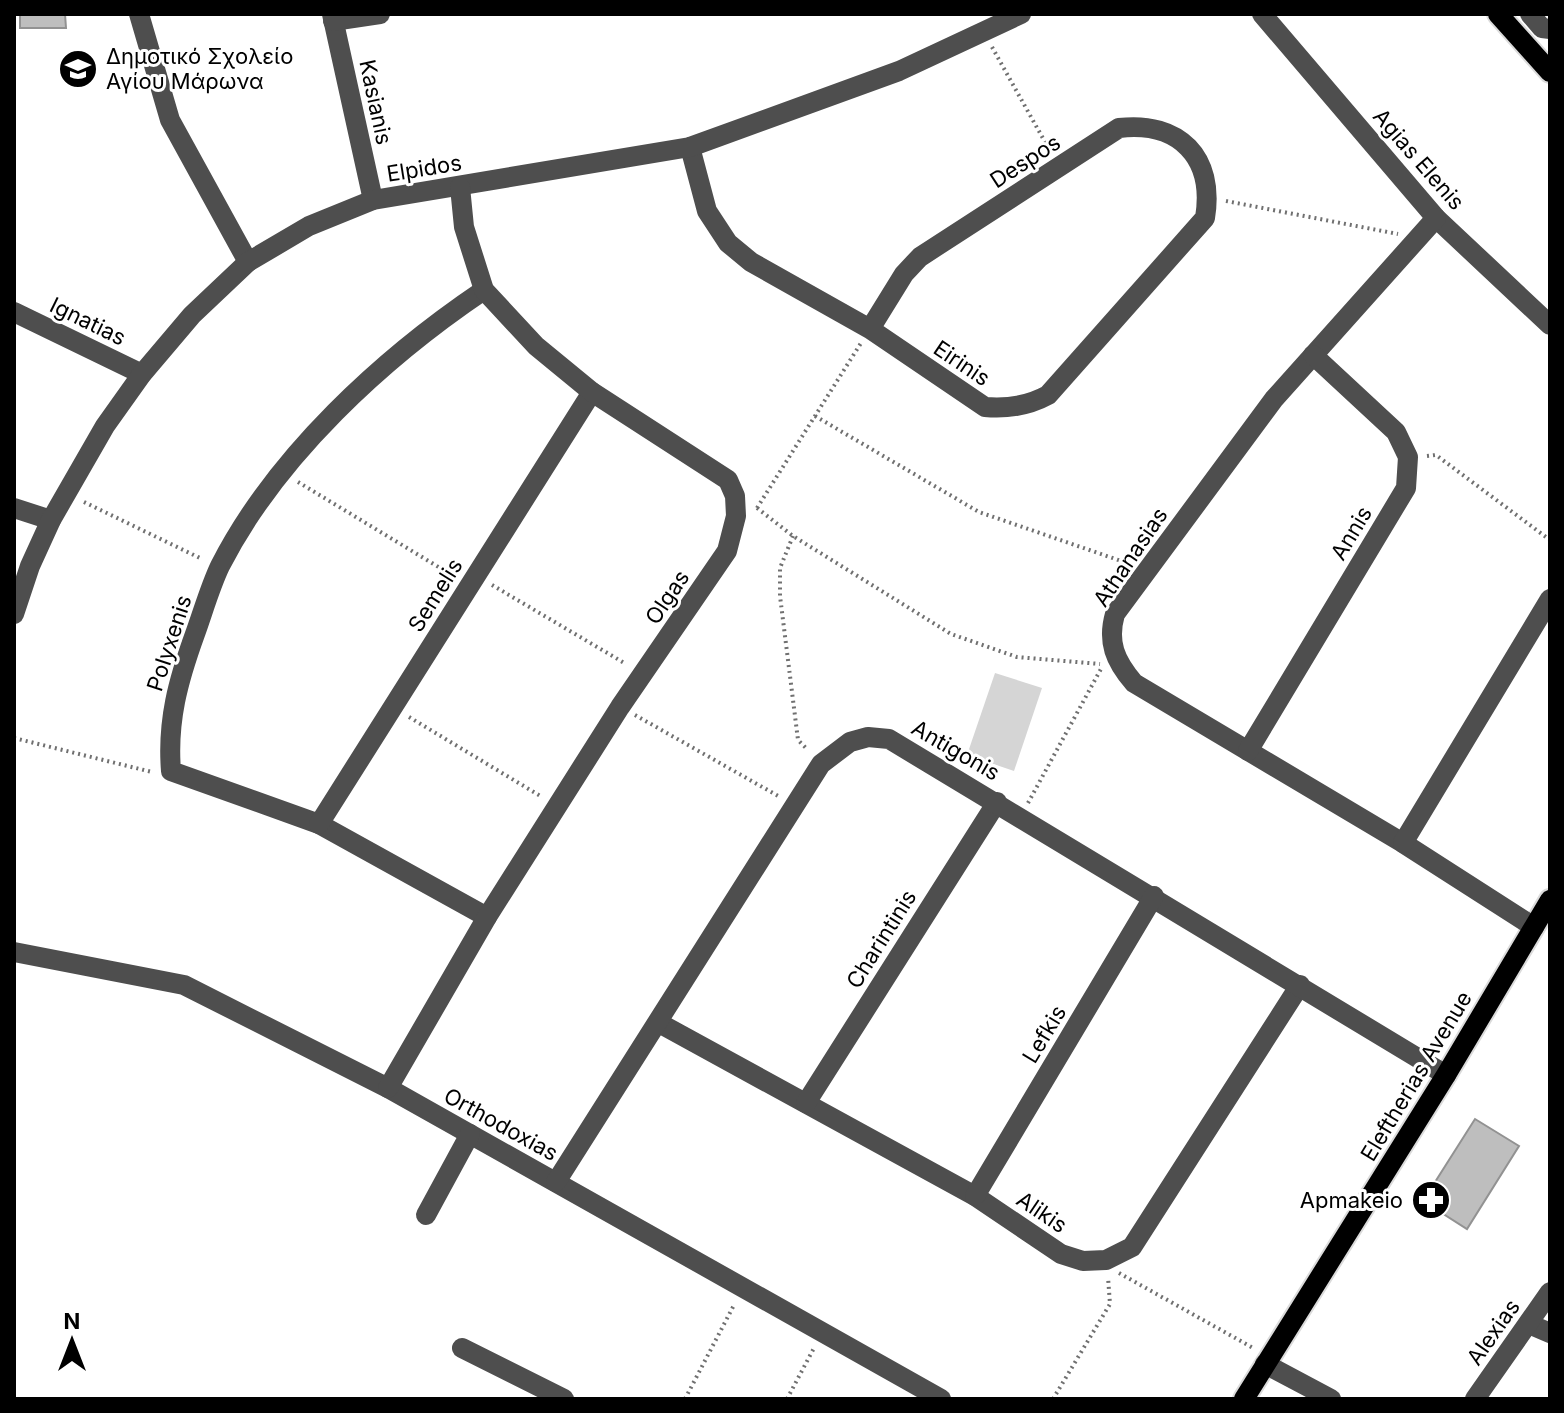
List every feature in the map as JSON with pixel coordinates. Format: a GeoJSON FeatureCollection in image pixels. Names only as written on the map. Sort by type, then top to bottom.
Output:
{"type":"FeatureCollection","features":[{"type":"Feature","properties":{"kind":"main road"},"geometry":{"type":"LineString","coordinates":[[1498,14],[1550,72]]}},
{"type":"Feature","properties":{"kind":"main road","name":"Eleftherias Avenue"},"geometry":{"type":"LineString","coordinates":[[1244,1399],[1446,1075],[1550,900]]}},
{"type":"Feature","properties":{"kind":"street"},"geometry":{"type":"LineString","coordinates":[[139,14],[170,120],[248,262]]}},
{"type":"Feature","properties":{"kind":"street"},"geometry":{"type":"LineString","coordinates":[[333,18],[380,14]]}},
{"type":"Feature","properties":{"kind":"street","name":"Elpidos"},"geometry":{"type":"LineString","coordinates":[[14,614],[30,566],[51,520],[105,426],[142,374],[192,315],[248,262],[309,226],[373,200],[690,147],[899,71],[984,34],[1021,14]]}},
{"type":"Feature","properties":{"kind":"street","name":"Agias Elenis"},"geometry":{"type":"LineString","coordinates":[[1262,14],[1436,218],[1550,325]]}},
{"type":"Feature","properties":{"kind":"street"},"geometry":{"type":"LineString","coordinates":[[1530,14],[1542,28],[1550,29]]}},
{"type":"Feature","properties":{"kind":"street","name":"Kasianis"},"geometry":{"type":"LineString","coordinates":[[333,18],[373,200]]}},
{"type":"Feature","properties":{"kind":"street","name":"Despos"},"geometry":{"type":"LineString","coordinates":[[870,329],[904,274],[920,257],[1119,128],[1141,125],[1168,131],[1188,145],[1199,160],[1208,197]]}},
{"type":"Feature","properties":{"kind":"street","name":"Eirinis"},"geometry":{"type":"LineString","coordinates":[[690,147],[707,211],[728,243],[751,262],[870,329],[985,407],[1031,404],[1048,395],[1205,218],[1208,197]]}},
{"type":"Feature","properties":{"kind":"street"},"geometry":{"type":"LineString","coordinates":[[460,187],[464,227],[484,290],[536,346],[592,392],[728,480],[735,496],[736,516]]}},
{"type":"Feature","properties":{"kind":"street","name":"Athanasias"},"geometry":{"type":"LineString","coordinates":[[1436,218],[1274,399],[1115,614],[1110,630],[1119,666],[1134,683],[1403,843],[1534,927]]}},
{"type":"Feature","properties":{"kind":"street","name":"Polyxenis"},"geometry":{"type":"LineString","coordinates":[[171,771],[168,733],[182,671],[220,567],[252,512],[358,389],[428,330],[484,290]]}},
{"type":"Feature","properties":{"kind":"street","name":"Ignatias"},"geometry":{"type":"LineString","coordinates":[[14,312],[142,374]]}},
{"type":"Feature","properties":{"kind":"street"},"geometry":{"type":"LineString","coordinates":[[1313,355],[1396,432],[1408,457]]}},
{"type":"Feature","properties":{"kind":"street","name":"Semelis"},"geometry":{"type":"LineString","coordinates":[[319,824],[592,392]]}},
{"type":"Feature","properties":{"kind":"street","name":"Annis"},"geometry":{"type":"LineString","coordinates":[[1248,751],[1406,488],[1408,457]]}},
{"type":"Feature","properties":{"kind":"street"},"geometry":{"type":"LineString","coordinates":[[14,508],[51,520]]}},
{"type":"Feature","properties":{"kind":"street","name":"Olgas"},"geometry":{"type":"LineString","coordinates":[[388,1088],[487,917],[557,806],[620,707],[727,551],[736,516]]}},
{"type":"Feature","properties":{"kind":"street"},"geometry":{"type":"LineString","coordinates":[[1403,843],[1550,599]]}},
{"type":"Feature","properties":{"kind":"street","name":"Antigonis"},"geometry":{"type":"LineString","coordinates":[[556,1182],[821,764],[850,742],[868,737],[889,739],[1021,816],[1446,1075]]}},
{"type":"Feature","properties":{"kind":"street"},"geometry":{"type":"LineString","coordinates":[[171,771],[319,824],[487,917]]}},
{"type":"Feature","properties":{"kind":"street","name":"Charintinis"},"geometry":{"type":"LineString","coordinates":[[806,1103],[997,802]]}},
{"type":"Feature","properties":{"kind":"street","name":"Lefkis"},"geometry":{"type":"LineString","coordinates":[[975,1196],[1154,896]]}},
{"type":"Feature","properties":{"kind":"street","name":"Orthodoxias"},"geometry":{"type":"LineString","coordinates":[[14,952],[184,985],[388,1088],[941,1399]]}},
{"type":"Feature","properties":{"kind":"street"},"geometry":{"type":"LineString","coordinates":[[1106,1260],[1132,1247],[1300,985]]}},
{"type":"Feature","properties":{"kind":"street","name":"Alikis"},"geometry":{"type":"LineString","coordinates":[[659,1023],[975,1196],[1061,1254],[1083,1261],[1106,1260]]}},
{"type":"Feature","properties":{"kind":"street"},"geometry":{"type":"LineString","coordinates":[[426,1215],[470,1134]]}},
{"type":"Feature","properties":{"kind":"street","name":"Alexias"},"geometry":{"type":"LineString","coordinates":[[1475,1399],[1550,1292]]}},
{"type":"Feature","properties":{"kind":"street"},"geometry":{"type":"LineString","coordinates":[[1529,1324],[1550,1333]]}},
{"type":"Feature","properties":{"kind":"street"},"geometry":{"type":"LineString","coordinates":[[462,1348],[564,1399]]}},
{"type":"Feature","properties":{"kind":"street"},"geometry":{"type":"LineString","coordinates":[[1268,1360],[1331,1399]]}},
{"type":"Feature","properties":{"kind":"path"},"geometry":{"type":"LineString","coordinates":[[984,34],[1059,167]]}},
{"type":"Feature","properties":{"kind":"path"},"geometry":{"type":"LineString","coordinates":[[1208,197],[1394,231],[1412,245]]}},
{"type":"Feature","properties":{"kind":"path"},"geometry":{"type":"LineString","coordinates":[[736,516],[757,508],[870,329]]}},
{"type":"Feature","properties":{"kind":"path"},"geometry":{"type":"LineString","coordinates":[[815,416],[979,512],[1148,570]]}},
{"type":"Feature","properties":{"kind":"path"},"geometry":{"type":"LineString","coordinates":[[1408,457],[1436,455],[1550,540]]}},
{"type":"Feature","properties":{"kind":"path"},"geometry":{"type":"LineString","coordinates":[[283,473],[643,674]]}},
{"type":"Feature","properties":{"kind":"path"},"geometry":{"type":"LineString","coordinates":[[67,494],[220,567]]}},
{"type":"Feature","properties":{"kind":"path"},"geometry":{"type":"LineString","coordinates":[[757,508],[793,536],[951,634],[1017,657],[1104,665],[1021,816]]}},
{"type":"Feature","properties":{"kind":"path"},"geometry":{"type":"LineString","coordinates":[[793,536],[780,568],[780,596],[798,740],[821,764]]}},
{"type":"Feature","properties":{"kind":"path"},"geometry":{"type":"LineString","coordinates":[[393,707],[557,806]]}},
{"type":"Feature","properties":{"kind":"path"},"geometry":{"type":"LineString","coordinates":[[620,707],[793,805]]}},
{"type":"Feature","properties":{"kind":"path"},"geometry":{"type":"LineString","coordinates":[[14,738],[159,773],[171,771]]}},
{"type":"Feature","properties":{"kind":"path"},"geometry":{"type":"LineString","coordinates":[[1106,1260],[1123,1277],[1268,1360]]}},
{"type":"Feature","properties":{"kind":"path"},"geometry":{"type":"LineString","coordinates":[[1053,1399],[1110,1304],[1106,1260]]}},
{"type":"Feature","properties":{"kind":"path"},"geometry":{"type":"LineString","coordinates":[[685,1399],[743,1287]]}},
{"type":"Feature","properties":{"kind":"path"},"geometry":{"type":"LineString","coordinates":[[787,1399],[823,1332]]}},
{"type":"Feature","properties":{"kind":"shaded area"},"geometry":{"type":"Polygon","coordinates":[[[995,673],[1042,688],[1014,771],[967,755],[995,673]]]}},
{"type":"Feature","properties":{"kind":"building"},"geometry":{"type":"Polygon","coordinates":[[[20,14],[65,14],[66,28],[20,28],[20,14]]]}},
{"type":"Feature","properties":{"kind":"building"},"geometry":{"type":"Polygon","coordinates":[[[1475,1119],[1519,1146],[1467,1229],[1423,1201],[1475,1119]]]}},
{"type":"Feature","properties":{"kind":"place","name":"Δημοτικό Σχολείο Αγίου Μάρωνα"},"geometry":{"type":"Point","coordinates":[78,69]}},
{"type":"Feature","properties":{"kind":"place","name":"Apmakeio"},"geometry":{"type":"Point","coordinates":[1431,1200]}}]}
